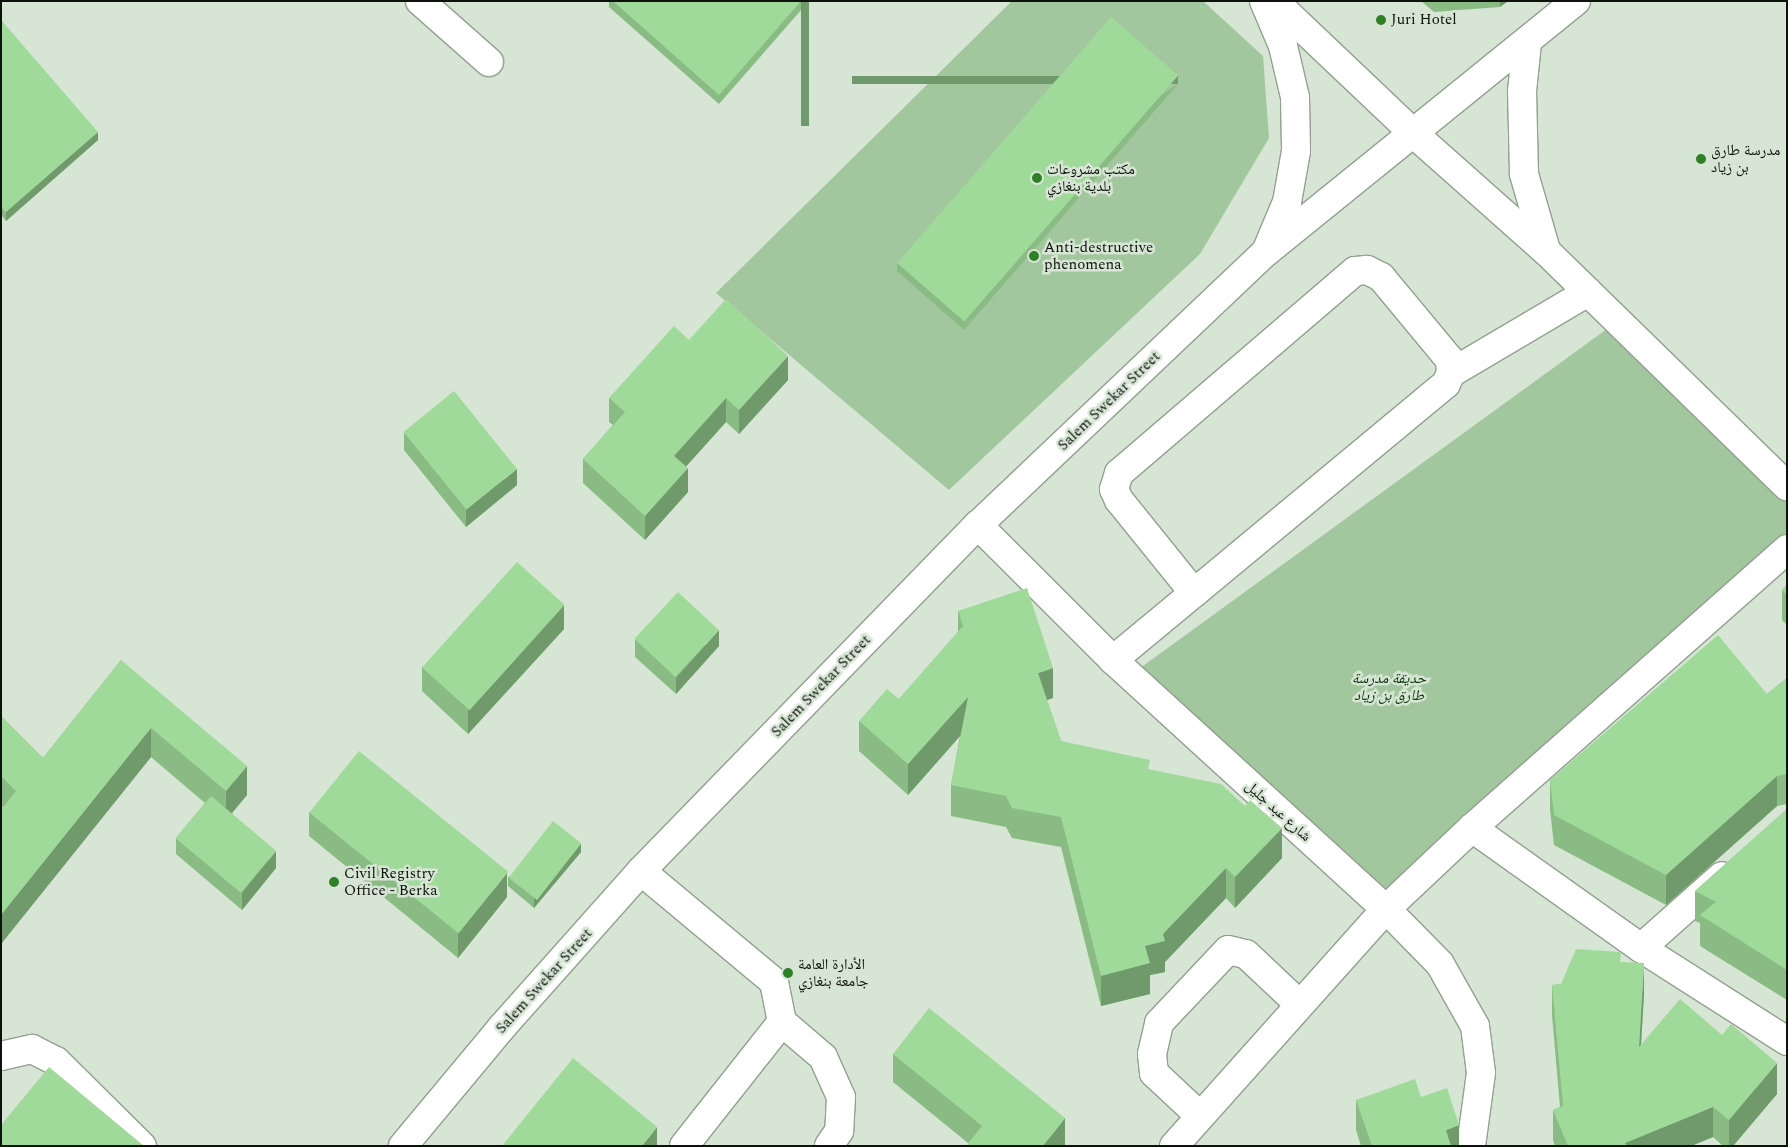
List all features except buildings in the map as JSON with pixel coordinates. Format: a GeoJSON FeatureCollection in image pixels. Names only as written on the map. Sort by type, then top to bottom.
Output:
{"type":"FeatureCollection","features":[{"type":"Feature","properties":{"kind":"street"},"geometry":{"type":"LineString","coordinates":[[420,1],[489,62]]}},
{"type":"Feature","properties":{"kind":"street"},"geometry":{"type":"LineString","coordinates":[[1264,1],[1284,46],[1295,97],[1296,150],[1287,202],[1266,252]]}},
{"type":"Feature","properties":{"kind":"street"},"geometry":{"type":"LineString","coordinates":[[1274,1],[1413,133],[1546,251],[1787,486]]}},
{"type":"Feature","properties":{"kind":"street","name":"Salem Swekar Street"},"geometry":{"type":"LineString","coordinates":[[403,1146],[502,1027],[642,871],[978,525],[1266,252],[1527,43],[1576,1]]}},
{"type":"Feature","properties":{"kind":"street"},"geometry":{"type":"LineString","coordinates":[[1527,43],[1522,91],[1524,174],[1546,251]]}},
{"type":"Feature","properties":{"kind":"street"},"geometry":{"type":"LineString","coordinates":[[1114,660],[1446,384],[1451,373],[1450,360],[1381,277],[1367,270],[1355,271],[1119,473],[1114,489],[1119,500],[1194,593]]}},
{"type":"Feature","properties":{"kind":"street"},"geometry":{"type":"LineString","coordinates":[[1451,373],[1588,292]]}},
{"type":"Feature","properties":{"kind":"street","name":"شارع عبد جليل"},"geometry":{"type":"LineString","coordinates":[[978,525],[1114,660],[1386,909],[1440,964],[1475,1026],[1481,1074],[1471,1146]]}},
{"type":"Feature","properties":{"kind":"street"},"geometry":{"type":"LineString","coordinates":[[1174,1146],[1299,1004],[1386,909],[1472,828],[1787,549]]}},
{"type":"Feature","properties":{"kind":"street"},"geometry":{"type":"LineString","coordinates":[[1472,828],[1641,948],[1787,1041]]}},
{"type":"Feature","properties":{"kind":"street"},"geometry":{"type":"LineString","coordinates":[[1641,948],[1743,857]]}},
{"type":"Feature","properties":{"kind":"street"},"geometry":{"type":"LineString","coordinates":[[642,871],[774,982],[782,1022],[823,1057],[841,1098],[839,1132],[829,1146]]}},
{"type":"Feature","properties":{"kind":"street"},"geometry":{"type":"LineString","coordinates":[[1200,1116],[1154,1073],[1152,1054],[1159,1023],[1228,950],[1246,954],[1299,1004]]}},
{"type":"Feature","properties":{"kind":"street"},"geometry":{"type":"LineString","coordinates":[[684,1146],[782,1022]]}},
{"type":"Feature","properties":{"kind":"street"},"geometry":{"type":"LineString","coordinates":[[1,1056],[32,1049],[56,1061],[142,1146]]}},
{"type":"Feature","properties":{"kind":"green space"},"geometry":{"type":"Polygon","coordinates":[[[1012,1],[1203,1],[1263,56],[1269,138],[1200,254],[949,490],[716,293],[1012,1]]]}},
{"type":"Feature","properties":{"kind":"green space","name":"حديقة مدرسة طارق بن زياد"},"geometry":{"type":"Polygon","coordinates":[[[1611,326],[1787,495],[1787,544],[1386,907],[1136,671],[1611,326]]]}},
{"type":"Feature","properties":{"kind":"place","name":"Juri Hotel"},"geometry":{"type":"Point","coordinates":[1381,20]}},
{"type":"Feature","properties":{"kind":"place","name":"مدرسة طارق بن زياد"},"geometry":{"type":"Point","coordinates":[1701,159]}},
{"type":"Feature","properties":{"kind":"place","name":"مكتب مشروعات بلدية بنغازي"},"geometry":{"type":"Point","coordinates":[1037,178]}},
{"type":"Feature","properties":{"kind":"place","name":"Anti-destructive phenomena"},"geometry":{"type":"Point","coordinates":[1034,256]}},
{"type":"Feature","properties":{"kind":"place","name":"Civil Registry Office - Berka"},"geometry":{"type":"Point","coordinates":[334,882]}},
{"type":"Feature","properties":{"kind":"place","name":"الأدارة العامة جامعة بنغازي"},"geometry":{"type":"Point","coordinates":[788,973]}}]}
